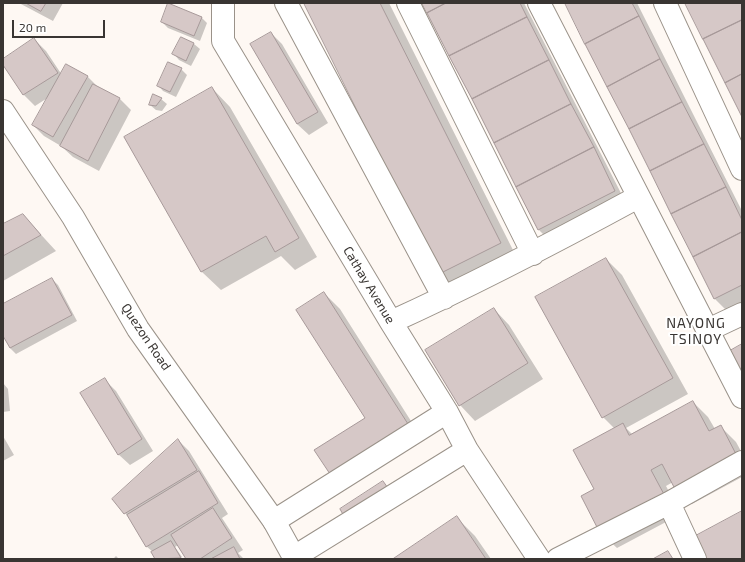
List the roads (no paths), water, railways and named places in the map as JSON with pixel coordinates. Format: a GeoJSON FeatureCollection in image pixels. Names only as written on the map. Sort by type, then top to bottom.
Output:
{"type":"FeatureCollection","features":[{"type":"Feature","properties":{"kind":"street","name":"Cathay Avenue"},"geometry":{"type":"LineString","coordinates":[[223,3],[223,42],[391,322],[447,412],[467,450],[539,559]]}},
{"type":"Feature","properties":{"kind":"street"},"geometry":{"type":"LineString","coordinates":[[286,3],[444,298]]}},
{"type":"Feature","properties":{"kind":"street"},"geometry":{"type":"LineString","coordinates":[[408,3],[533,254]]}},
{"type":"Feature","properties":{"kind":"street"},"geometry":{"type":"LineString","coordinates":[[540,3],[638,197],[742,397]]}},
{"type":"Feature","properties":{"kind":"street"},"geometry":{"type":"LineString","coordinates":[[665,3],[742,169]]}},
{"type":"Feature","properties":{"kind":"street","name":"Quezon Road"},"geometry":{"type":"LineString","coordinates":[[3,111],[74,217],[138,329],[274,521],[294,558]]}},
{"type":"Feature","properties":{"kind":"street"},"geometry":{"type":"LineString","coordinates":[[391,322],[444,298],[533,254],[638,197]]}},
{"type":"Feature","properties":{"kind":"street"},"geometry":{"type":"LineString","coordinates":[[708,330],[742,314]]}},
{"type":"Feature","properties":{"kind":"street"},"geometry":{"type":"LineString","coordinates":[[274,521],[447,412]]}},
{"type":"Feature","properties":{"kind":"street"},"geometry":{"type":"LineString","coordinates":[[294,558],[467,450]]}},
{"type":"Feature","properties":{"kind":"street"},"geometry":{"type":"LineString","coordinates":[[558,559],[669,503],[742,462]]}},
{"type":"Feature","properties":{"kind":"street"},"geometry":{"type":"LineString","coordinates":[[669,503],[695,559]]}},
{"type":"Feature","properties":{"kind":"district","name":"NAYONG TSINOY"},"geometry":{"type":"Point","coordinates":[696,332]}}]}
